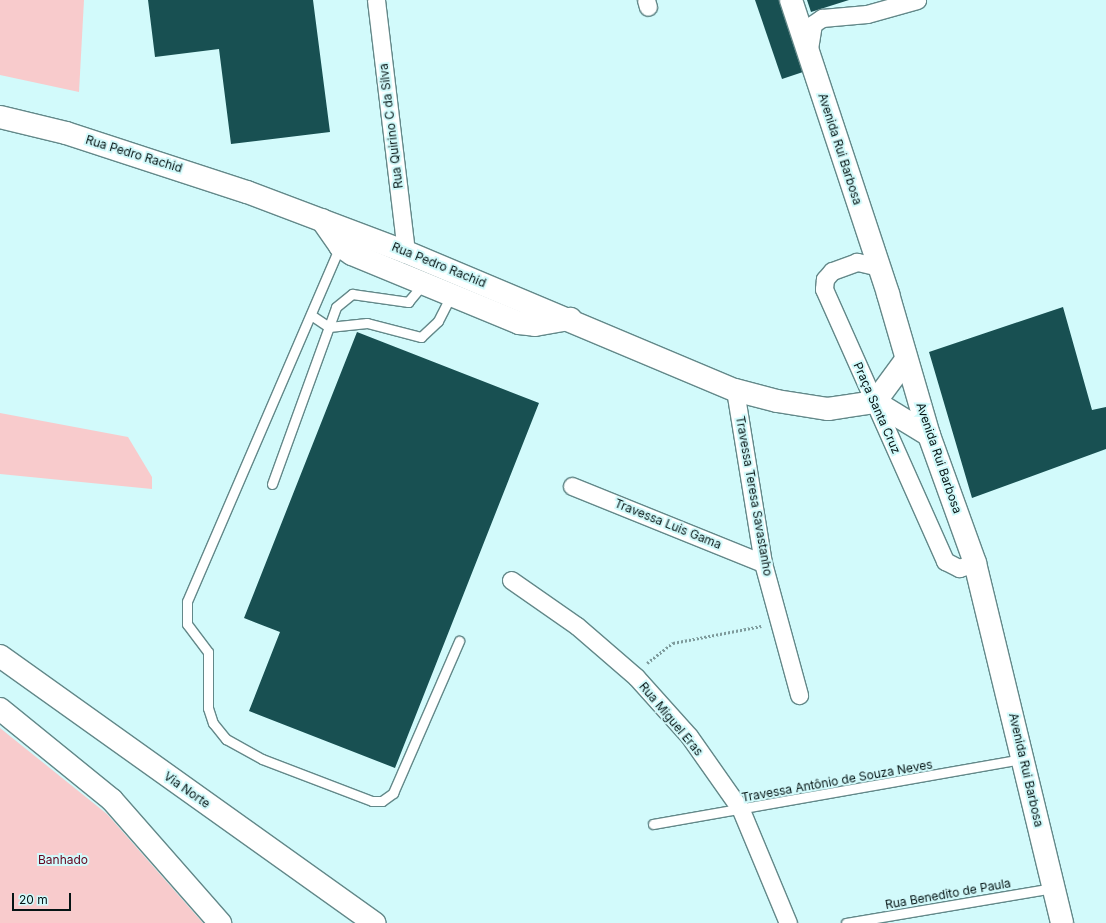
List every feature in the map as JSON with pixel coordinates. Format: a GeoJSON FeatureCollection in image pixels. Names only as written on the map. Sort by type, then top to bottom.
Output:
{"type":"FeatureCollection","features":[{"type":"Feature","properties":{"kind":"main road","name":"Avenida Rui Barbosa"},"geometry":{"type":"LineString","coordinates":[[791,0],[879,268],[929,435],[975,563],[1024,759],[1062,923]]}},
{"type":"Feature","properties":{"kind":"main road","name":"Rua Pedro Rachid"},"geometry":{"type":"LineString","coordinates":[[0,117],[160,162],[322,220],[406,252],[570,319],[735,390],[777,401],[828,408],[875,402]]}},
{"type":"Feature","properties":{"kind":"main road"},"geometry":{"type":"LineString","coordinates":[[322,220],[340,246],[451,296],[519,323],[535,325],[570,319]]}},
{"type":"Feature","properties":{"kind":"main road"},"geometry":{"type":"LineString","coordinates":[[906,360],[875,402],[929,435]]}},
{"type":"Feature","properties":{"kind":"main road","name":"Via Norte"},"geometry":{"type":"LineString","coordinates":[[0,656],[374,923]]}},
{"type":"Feature","properties":{"kind":"main road"},"geometry":{"type":"LineString","coordinates":[[0,709],[112,800],[220,923]]}},
{"type":"Feature","properties":{"kind":"street","name":"Rua Quirino C da Silva"},"geometry":{"type":"LineString","coordinates":[[376,0],[406,252]]}},
{"type":"Feature","properties":{"kind":"street"},"geometry":{"type":"LineString","coordinates":[[809,54],[809,33],[813,24],[822,18],[867,14],[917,0]]}},
{"type":"Feature","properties":{"kind":"street","name":"Praça Santa Cruz"},"geometry":{"type":"LineString","coordinates":[[879,268],[857,262],[832,271],[825,279],[824,289],[945,561],[959,568],[975,563]]}},
{"type":"Feature","properties":{"kind":"street","name":"Travessa Teresa Savastanho"},"geometry":{"type":"LineString","coordinates":[[735,390],[763,563],[781,623],[799,695]]}},
{"type":"Feature","properties":{"kind":"street","name":"Travessa Luis Gama"},"geometry":{"type":"LineString","coordinates":[[572,486],[763,563]]}},
{"type":"Feature","properties":{"kind":"street","name":"Rua Miguel Eras"},"geometry":{"type":"LineString","coordinates":[[511,580],[577,626],[636,677],[689,736],[741,810],[788,923]]}},
{"type":"Feature","properties":{"kind":"lane"},"geometry":{"type":"LineString","coordinates":[[340,246],[187,602],[186,624],[208,652],[208,708],[213,723],[226,739],[262,759],[372,801],[382,801],[393,793],[459,640]]}},
{"type":"Feature","properties":{"kind":"lane"},"geometry":{"type":"LineString","coordinates":[[272,484],[336,307],[345,297],[362,295],[401,304],[408,302],[422,284]]}},
{"type":"Feature","properties":{"kind":"lane"},"geometry":{"type":"LineString","coordinates":[[311,314],[329,327],[367,324],[421,337],[438,321],[451,296]]}},
{"type":"Feature","properties":{"kind":"lane","name":"Travessa Antônio de Souza Neves"},"geometry":{"type":"LineString","coordinates":[[653,824],[741,810],[1024,759]]}},
{"type":"Feature","properties":{"kind":"lane","name":"Rua Benedito de Paula"},"geometry":{"type":"LineString","coordinates":[[846,923],[1054,888]]}},
{"type":"Feature","properties":{"kind":"path"},"geometry":{"type":"LineString","coordinates":[[636,677],[654,654],[673,643],[781,623]]}},
{"type":"Feature","properties":{"kind":"green space"},"geometry":{"type":"Polygon","coordinates":[[[0,0],[84,0],[79,92],[0,75],[0,0]]]}},
{"type":"Feature","properties":{"kind":"green space"},"geometry":{"type":"Polygon","coordinates":[[[0,413],[128,437],[152,477],[152,489],[0,474],[0,413]]]}},
{"type":"Feature","properties":{"kind":"green space","name":"Banhado"},"geometry":{"type":"Polygon","coordinates":[[[0,728],[107,814],[203,923],[0,923],[0,728]]]}},
{"type":"Feature","properties":{"kind":"building"},"geometry":{"type":"Polygon","coordinates":[[[148,0],[313,0],[330,132],[231,144],[219,49],[155,57],[148,0]]]}},
{"type":"Feature","properties":{"kind":"building"},"geometry":{"type":"Polygon","coordinates":[[[755,0],[783,0],[806,71],[782,79],[755,0]]]}},
{"type":"Feature","properties":{"kind":"building"},"geometry":{"type":"Polygon","coordinates":[[[807,0],[849,0],[811,12],[807,0]]]}},
{"type":"Feature","properties":{"kind":"building"},"geometry":{"type":"Polygon","coordinates":[[[1063,307],[1092,410],[1106,407],[1106,449],[972,498],[929,352],[1063,307]]]}},
{"type":"Feature","properties":{"kind":"building"},"geometry":{"type":"Polygon","coordinates":[[[357,332],[539,403],[395,768],[249,711],[280,632],[244,618],[357,332]]]}}]}
